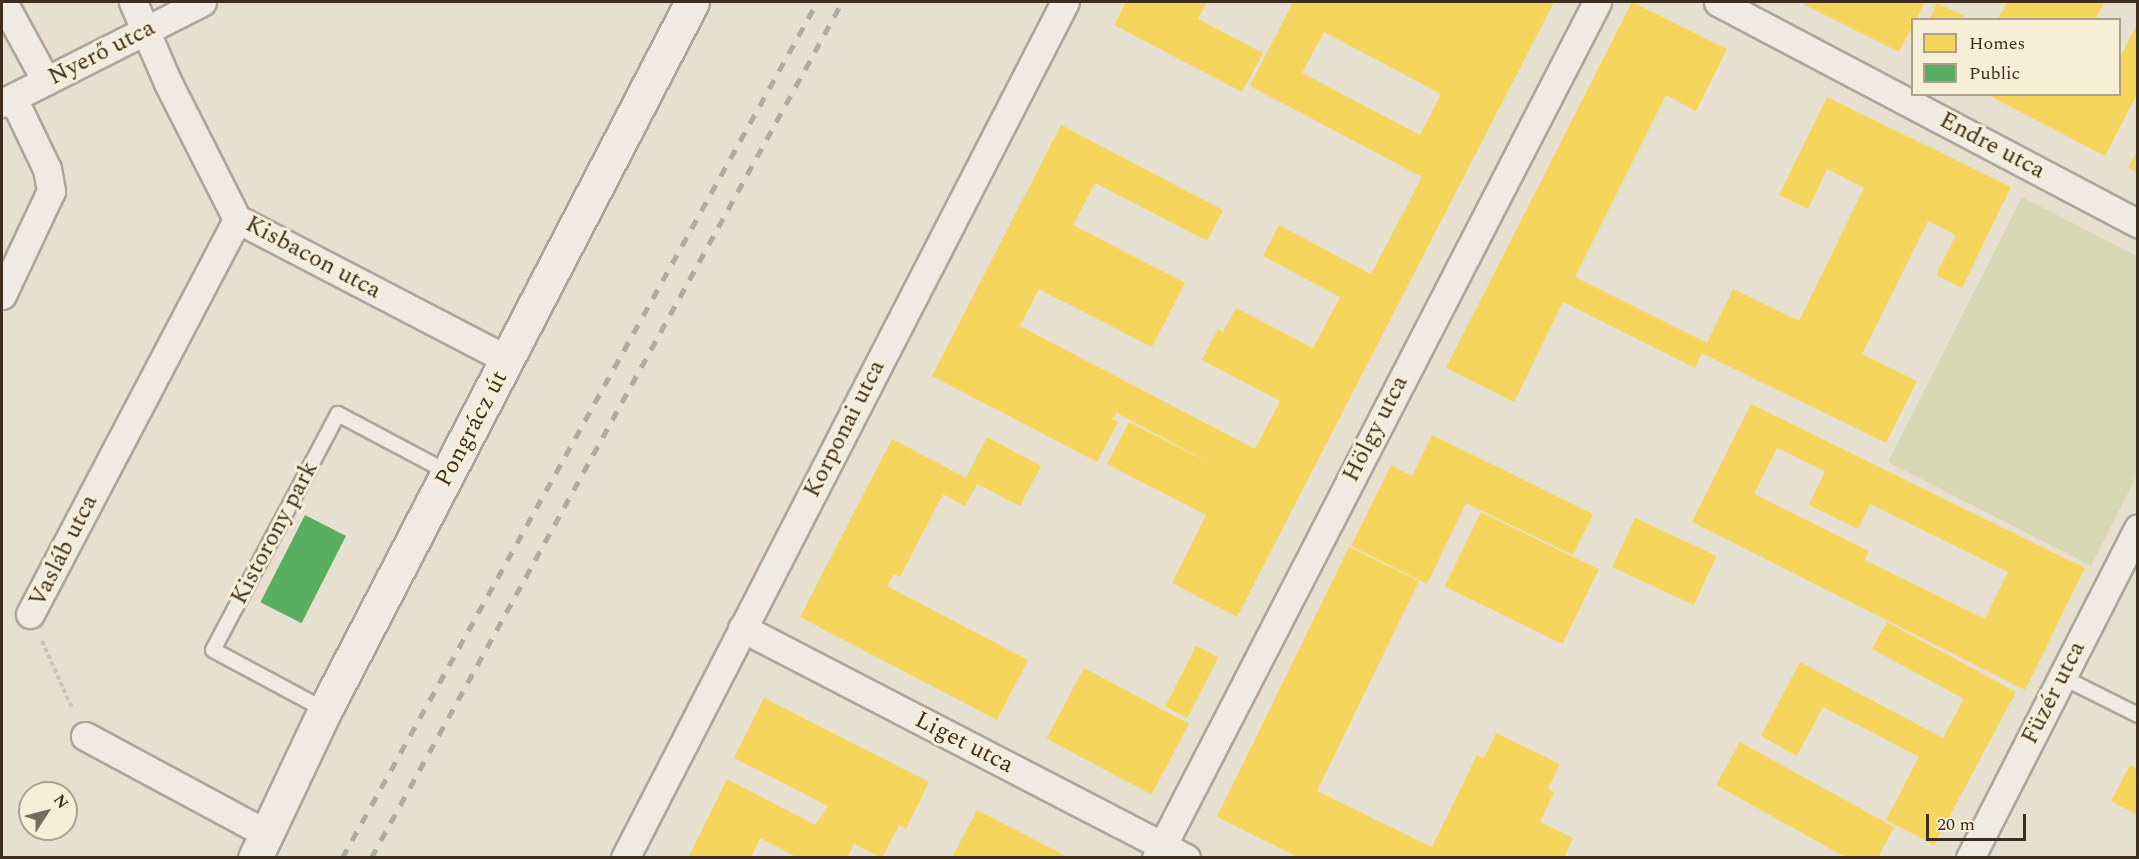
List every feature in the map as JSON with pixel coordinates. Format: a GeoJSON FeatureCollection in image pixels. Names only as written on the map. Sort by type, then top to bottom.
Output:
{"type":"FeatureCollection","features":[{"type":"Feature","properties":{"kind":"street"},"geometry":{"type":"LineString","coordinates":[[3,2],[46,81]]}},
{"type":"Feature","properties":{"kind":"street","name":"Kisbacon utca"},"geometry":{"type":"LineString","coordinates":[[133,2],[148,31],[168,82],[237,219],[508,360]]}},
{"type":"Feature","properties":{"kind":"street","name":"Nyerő utca"},"geometry":{"type":"LineString","coordinates":[[7,100],[202,2]]}},
{"type":"Feature","properties":{"kind":"street","name":"Pongrácz út"},"geometry":{"type":"LineString","coordinates":[[261,846],[325,710],[692,2]]}},
{"type":"Feature","properties":{"kind":"street","name":"Korponai utca"},"geometry":{"type":"LineString","coordinates":[[625,858],[1065,2]]}},
{"type":"Feature","properties":{"kind":"street","name":"Hölgy utca"},"geometry":{"type":"LineString","coordinates":[[1159,851],[1597,2]]}},
{"type":"Feature","properties":{"kind":"street","name":"Endre utca"},"geometry":{"type":"LineString","coordinates":[[1718,2],[2138,223]]}},
{"type":"Feature","properties":{"kind":"street"},"geometry":{"type":"LineString","coordinates":[[2,295],[51,191],[47,169],[7,100]]}},
{"type":"Feature","properties":{"kind":"street","name":"Vasláb utca"},"geometry":{"type":"LineString","coordinates":[[30,614],[237,219]]}},
{"type":"Feature","properties":{"kind":"street","name":"Füzér utca"},"geometry":{"type":"LineString","coordinates":[[1970,858],[2138,528]]}},
{"type":"Feature","properties":{"kind":"street","name":"Liget utca"},"geometry":{"type":"LineString","coordinates":[[742,628],[1159,851],[1186,858]]}},
{"type":"Feature","properties":{"kind":"street"},"geometry":{"type":"LineString","coordinates":[[85,736],[261,846]]}},
{"type":"Feature","properties":{"kind":"lane","name":"Kistorony park"},"geometry":{"type":"LineString","coordinates":[[325,710],[213,650],[338,414],[449,473]]}},
{"type":"Feature","properties":{"kind":"lane"},"geometry":{"type":"LineString","coordinates":[[2062,677],[2138,715]]}},
{"type":"Feature","properties":{"kind":"path","name":"Vasláb utca"},"geometry":{"type":"LineString","coordinates":[[30,614],[85,736]]}},
{"type":"Feature","properties":{"kind":"green space"},"geometry":{"type":"Polygon","coordinates":[[[2022,197],[2137,256],[2137,475],[2091,566],[1888,462],[2022,197]]]}},
{"type":"Feature","properties":{"kind":"building: Homes"},"geometry":{"type":"Polygon","coordinates":[[[1126,2],[1207,2],[1198,19],[1263,53],[1242,92],[1114,25],[1126,2]]]}},
{"type":"Feature","properties":{"kind":"building: Homes"},"geometry":{"type":"Polygon","coordinates":[[[1293,2],[1554,2],[1237,617],[1172,583],[1206,515],[1107,464],[1129,422],[1218,467],[1117,413],[1112,419],[1118,422],[1097,462],[932,376],[1061,125],[1223,210],[1207,241],[1095,183],[1073,225],[1185,283],[1152,347],[1039,289],[1020,326],[1255,449],[1280,401],[1202,360],[1218,329],[1223,332],[1236,308],[1313,348],[1340,297],[1263,256],[1279,225],[1371,274],[1422,177],[1250,86],[1293,2]],[[1324,32],[1302,73],[1420,135],[1441,94],[1324,32]]]}},
{"type":"Feature","properties":{"kind":"building: Homes"},"geometry":{"type":"Polygon","coordinates":[[[1632,2],[1727,49],[1696,111],[1666,95],[1575,277],[1707,343],[1733,289],[1799,321],[1864,188],[1827,169],[1808,209],[1779,195],[1827,97],[2011,187],[1962,288],[1936,275],[1956,235],[1928,221],[1862,354],[1917,381],[1886,443],[1702,353],[1695,368],[1563,302],[1514,402],[1446,368],[1632,2]]]}},
{"type":"Feature","properties":{"kind":"building: Homes"},"geometry":{"type":"Polygon","coordinates":[[[1799,2],[1925,2],[1917,18],[1911,18],[1911,29],[1899,52],[1799,2]]]}},
{"type":"Feature","properties":{"kind":"building: Homes"},"geometry":{"type":"Polygon","coordinates":[[[2007,2],[2105,2],[2096,18],[1998,18],[2007,2]]]}},
{"type":"Feature","properties":{"kind":"building: Homes"},"geometry":{"type":"Polygon","coordinates":[[[1937,3],[1964,16],[1963,18],[1930,18],[1937,3]]]}},
{"type":"Feature","properties":{"kind":"building: Homes"},"geometry":{"type":"Polygon","coordinates":[[[2138,22],[2138,92],[2105,156],[1990,96],[2121,96],[2121,55],[2138,22]]]}},
{"type":"Feature","properties":{"kind":"building: Homes"},"geometry":{"type":"Polygon","coordinates":[[[2138,149],[2138,173],[2128,168],[2138,149]]]}},
{"type":"Feature","properties":{"kind":"building: Homes"},"geometry":{"type":"Polygon","coordinates":[[[1751,404],[2085,568],[2025,690],[1692,522],[1751,404]],[[1777,448],[1754,494],[1869,551],[1865,560],[1985,619],[2008,572],[1870,504],[1858,529],[1809,505],[1825,471],[1777,448]]]}},
{"type":"Feature","properties":{"kind":"building: Homes"},"geometry":{"type":"Polygon","coordinates":[[[1432,435],[1593,514],[1573,555],[1466,503],[1427,584],[1351,546],[1391,465],[1412,476],[1432,435]]]}},
{"type":"Feature","properties":{"kind":"building: Homes"},"geometry":{"type":"Polygon","coordinates":[[[987,437],[1041,466],[1020,506],[977,484],[965,506],[943,494],[900,577],[894,574],[887,586],[1028,660],[997,720],[800,617],[892,439],[966,478],[987,437]]]}},
{"type":"Feature","properties":{"kind":"building: Homes"},"geometry":{"type":"Polygon","coordinates":[[[1481,512],[1599,569],[1562,644],[1445,587],[1481,512]]]}},
{"type":"Feature","properties":{"kind":"building: Homes"},"geometry":{"type":"Polygon","coordinates":[[[1635,518],[1717,556],[1694,605],[1612,567],[1635,518]]]}},
{"type":"Feature","properties":{"kind":"building: Homes"},"geometry":{"type":"Polygon","coordinates":[[[1349,547],[1419,581],[1317,791],[1432,847],[1477,755],[1484,758],[1496,733],[1560,764],[1548,789],[1554,792],[1540,822],[1573,838],[1564,858],[1300,858],[1217,817],[1349,547]]]}},
{"type":"Feature","properties":{"kind":"building: Homes"},"geometry":{"type":"Polygon","coordinates":[[[1887,622],[2016,692],[1934,845],[1886,820],[1919,757],[1823,707],[1797,756],[1761,736],[1800,662],[1943,738],[1964,699],[1872,649],[1887,622]]]}},
{"type":"Feature","properties":{"kind":"building: Homes"},"geometry":{"type":"Polygon","coordinates":[[[1196,646],[1218,657],[1187,718],[1165,707],[1196,646]]]}},
{"type":"Feature","properties":{"kind":"building: Homes"},"geometry":{"type":"Polygon","coordinates":[[[1084,668],[1189,724],[1152,795],[1046,739],[1084,668]]]}},
{"type":"Feature","properties":{"kind":"building: Homes"},"geometry":{"type":"Polygon","coordinates":[[[764,698],[929,782],[906,829],[899,825],[882,858],[854,844],[847,858],[798,858],[760,838],[751,858],[688,858],[727,779],[815,825],[828,806],[734,758],[764,698]]]}},
{"type":"Feature","properties":{"kind":"building: Homes"},"geometry":{"type":"Polygon","coordinates":[[[1740,742],[1894,827],[1878,858],[1847,858],[1716,785],[1740,742]]]}},
{"type":"Feature","properties":{"kind":"building: Homes"},"geometry":{"type":"Polygon","coordinates":[[[2130,765],[2138,769],[2138,815],[2111,801],[2130,765]]]}},
{"type":"Feature","properties":{"kind":"building: Homes"},"geometry":{"type":"Polygon","coordinates":[[[977,810],[1070,858],[952,858],[977,810]]]}},
{"type":"Feature","properties":{"kind":"building: Public"},"geometry":{"type":"Polygon","coordinates":[[[305,515],[346,536],[301,623],[261,602],[305,515]]]}},
{"type":"Feature","properties":{"kind":"railway"},"geometry":{"type":"LineString","coordinates":[[342,858],[817,2]]}},
{"type":"Feature","properties":{"kind":"railway"},"geometry":{"type":"LineString","coordinates":[[371,858],[842,2]]}}]}
